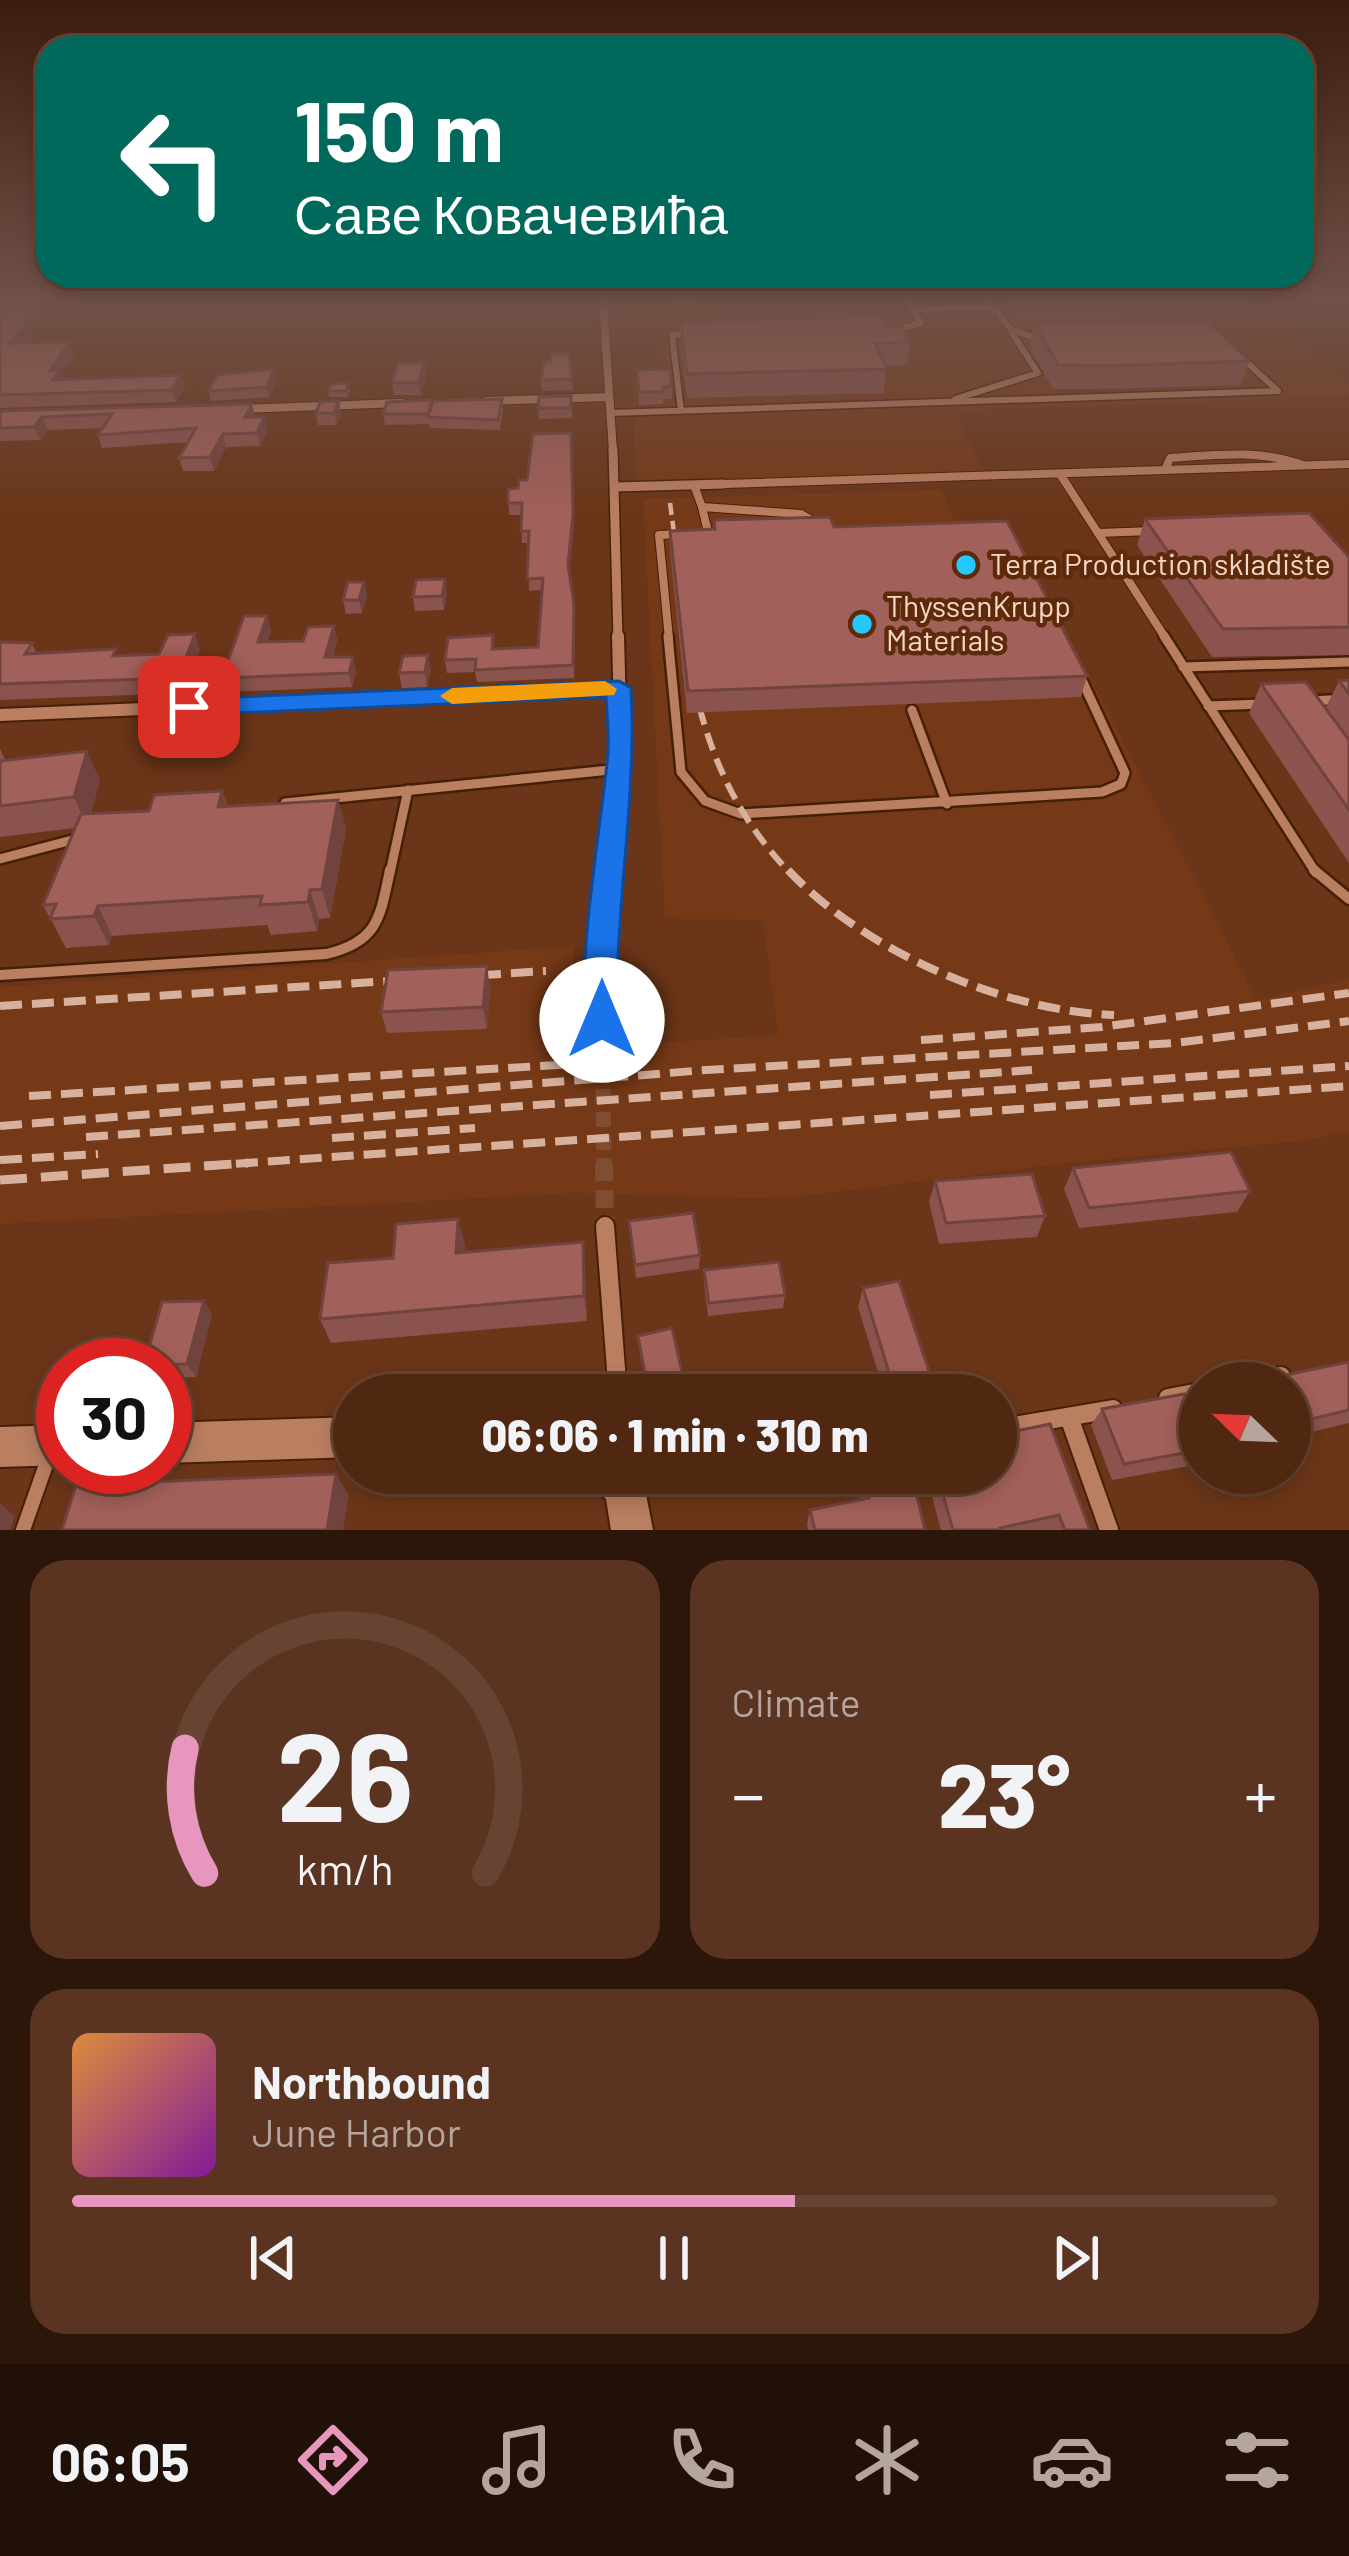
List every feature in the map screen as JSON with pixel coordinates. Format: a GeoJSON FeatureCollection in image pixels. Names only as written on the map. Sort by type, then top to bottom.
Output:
{"type":"FeatureCollection","features":[{"type":"Feature","properties":{"kind":"street"},"geometry":{"type":"LineString","coordinates":[[602,1020],[602,958],[620,769],[615,487],[607,372]]}},
{"type":"Feature","properties":{"kind":"street"},"geometry":{"type":"LineString","coordinates":[[469,401],[609,397]]}},
{"type":"Feature","properties":{"kind":"street"},"geometry":{"type":"LineString","coordinates":[[234,409],[422,403]]}},
{"type":"Feature","properties":{"kind":"street"},"geometry":{"type":"LineString","coordinates":[[615,487],[724,484]]}},
{"type":"Feature","properties":{"kind":"street"},"geometry":{"type":"LineString","coordinates":[[0,716],[619,688]]}},
{"type":"Feature","properties":{"kind":"street"},"geometry":{"type":"LineString","coordinates":[[605,1226],[616,1374]]}},
{"type":"Feature","properties":{"kind":"street"},"geometry":{"type":"LineString","coordinates":[[1156,1400],[1179,1396]]}},
{"type":"Feature","properties":{"kind":"street"},"geometry":{"type":"LineString","coordinates":[[1017,1426],[1135,1405]]}},
{"type":"Feature","properties":{"kind":"street"},"geometry":{"type":"LineString","coordinates":[[1069,1418],[1109,1530]]}},
{"type":"Feature","properties":{"kind":"street"},"geometry":{"type":"LineString","coordinates":[[192,1442],[333,1438]]}},
{"type":"Feature","properties":{"kind":"street"},"geometry":{"type":"LineString","coordinates":[[0,1447],[36,1446]]}},
{"type":"Feature","properties":{"kind":"street"},"geometry":{"type":"LineString","coordinates":[[622,1494],[632,1530]]}},
{"type":"Feature","properties":{"kind":"lane"},"geometry":{"type":"LineString","coordinates":[[676,372],[681,411]]}},
{"type":"Feature","properties":{"kind":"lane"},"geometry":{"type":"LineString","coordinates":[[945,402],[1037,372]]}},
{"type":"Feature","properties":{"kind":"lane"},"geometry":{"type":"LineString","coordinates":[[610,413],[1278,391],[1258,372]]}},
{"type":"Feature","properties":{"kind":"lane"},"geometry":{"type":"LineString","coordinates":[[724,484],[1349,464]]}},
{"type":"Feature","properties":{"kind":"lane"},"geometry":{"type":"LineString","coordinates":[[1060,474],[1317,875],[1349,899]]}},
{"type":"Feature","properties":{"kind":"lane"},"geometry":{"type":"LineString","coordinates":[[694,485],[708,532],[658,535],[681,772],[706,806],[741,814],[1082,797],[1121,784],[1125,773],[1121,757],[1078,672]]}},
{"type":"Feature","properties":{"kind":"lane"},"geometry":{"type":"LineString","coordinates":[[702,507],[801,514],[823,527]]}},
{"type":"Feature","properties":{"kind":"lane"},"geometry":{"type":"LineString","coordinates":[[1098,533],[1169,530]]}},
{"type":"Feature","properties":{"kind":"lane"},"geometry":{"type":"LineString","coordinates":[[1183,667],[1349,662]]}},
{"type":"Feature","properties":{"kind":"lane"},"geometry":{"type":"LineString","coordinates":[[1302,702],[1349,699]]}},
{"type":"Feature","properties":{"kind":"lane"},"geometry":{"type":"LineString","coordinates":[[1208,706],[1279,703]]}},
{"type":"Feature","properties":{"kind":"lane"},"geometry":{"type":"LineString","coordinates":[[912,710],[947,804]]}},
{"type":"Feature","properties":{"kind":"lane"},"geometry":{"type":"LineString","coordinates":[[277,804],[620,769]]}},
{"type":"Feature","properties":{"kind":"lane"},"geometry":{"type":"LineString","coordinates":[[0,975],[326,954],[357,947],[380,918],[408,790]]}},
{"type":"Feature","properties":{"kind":"lane"},"geometry":{"type":"LineString","coordinates":[[0,859],[95,834]]}},
{"type":"Feature","properties":{"kind":"lane"},"geometry":{"type":"LineString","coordinates":[[23,1530],[38,1494]]}},
{"type":"Feature","properties":{"kind":"shaded area"},"geometry":{"type":"Polygon","coordinates":[[[656,372],[1337,372],[1349,383],[1349,396],[954,411],[984,472],[636,481],[632,380],[657,379],[656,372]]]}},
{"type":"Feature","properties":{"kind":"shaded area"},"geometry":{"type":"Polygon","coordinates":[[[941,490],[955,521],[1009,520],[1257,1000],[1349,979],[1349,1132],[777,1199],[574,1193],[0,1224],[0,987],[573,946],[573,1048],[778,1035],[763,920],[665,919],[643,499],[941,490]]]}},
{"type":"Feature","properties":{"kind":"building"},"geometry":{"type":"Polygon","coordinates":[[[0,372],[58,372],[53,380],[181,375],[172,390],[0,395],[0,372]]]}},
{"type":"Feature","properties":{"kind":"building"},"geometry":{"type":"Polygon","coordinates":[[[273,372],[267,387],[208,391],[217,375],[273,372]]]}},
{"type":"Feature","properties":{"kind":"building"},"geometry":{"type":"Polygon","coordinates":[[[395,372],[422,372],[419,383],[392,383],[395,372]]]}},
{"type":"Feature","properties":{"kind":"building"},"geometry":{"type":"Polygon","coordinates":[[[542,372],[571,372],[572,379],[541,380],[542,372]]]}},
{"type":"Feature","properties":{"kind":"building"},"geometry":{"type":"Polygon","coordinates":[[[637,372],[670,372],[672,386],[663,387],[663,392],[639,392],[637,372]]]}},
{"type":"Feature","properties":{"kind":"building"},"geometry":{"type":"Polygon","coordinates":[[[349,383],[346,391],[328,391],[331,384],[349,383]]]}},
{"type":"Feature","properties":{"kind":"building"},"geometry":{"type":"Polygon","coordinates":[[[571,396],[571,408],[538,408],[539,397],[571,396]]]}},
{"type":"Feature","properties":{"kind":"building"},"geometry":{"type":"Polygon","coordinates":[[[502,399],[498,420],[428,417],[433,401],[502,399]]]}},
{"type":"Feature","properties":{"kind":"building"},"geometry":{"type":"Polygon","coordinates":[[[432,400],[428,414],[383,414],[387,402],[432,400]]]}},
{"type":"Feature","properties":{"kind":"building"},"geometry":{"type":"Polygon","coordinates":[[[339,401],[334,413],[316,413],[320,402],[339,401]]]}},
{"type":"Feature","properties":{"kind":"building"},"geometry":{"type":"Polygon","coordinates":[[[252,404],[245,417],[264,417],[257,433],[223,434],[210,457],[179,458],[196,428],[98,435],[112,414],[42,417],[34,427],[0,428],[0,411],[252,404]]]}},
{"type":"Feature","properties":{"kind":"building"},"geometry":{"type":"Polygon","coordinates":[[[571,433],[573,514],[568,565],[574,604],[573,665],[475,670],[476,659],[445,660],[448,638],[493,635],[492,649],[538,647],[543,578],[527,579],[529,531],[521,531],[522,503],[508,503],[508,489],[527,480],[533,434],[571,433]]]}},
{"type":"Feature","properties":{"kind":"building"},"geometry":{"type":"Polygon","coordinates":[[[1309,513],[1349,557],[1349,627],[1223,629],[1145,519],[1309,513]]]}},
{"type":"Feature","properties":{"kind":"building","name":"ThyssenKrupp Materials"},"geometry":{"type":"Polygon","coordinates":[[[830,517],[834,527],[1007,521],[1087,676],[688,691],[670,531],[715,529],[714,520],[830,517]]]}},
{"type":"Feature","properties":{"kind":"building"},"geometry":{"type":"Polygon","coordinates":[[[445,579],[442,596],[413,597],[416,580],[445,579]]]}},
{"type":"Feature","properties":{"kind":"building"},"geometry":{"type":"Polygon","coordinates":[[[348,582],[364,582],[359,600],[343,600],[348,582]]]}},
{"type":"Feature","properties":{"kind":"building"},"geometry":{"type":"Polygon","coordinates":[[[244,616],[267,616],[258,642],[303,641],[308,627],[334,626],[325,657],[353,657],[349,673],[222,678],[244,616]]]}},
{"type":"Feature","properties":{"kind":"building"},"geometry":{"type":"Polygon","coordinates":[[[195,634],[178,678],[0,684],[0,642],[32,643],[25,654],[116,649],[113,656],[159,654],[168,635],[195,634]]]}},
{"type":"Feature","properties":{"kind":"building"},"geometry":{"type":"Polygon","coordinates":[[[428,655],[425,672],[399,673],[403,656],[428,655]]]}},
{"type":"Feature","properties":{"kind":"building"},"geometry":{"type":"Polygon","coordinates":[[[224,671],[220,686],[198,687],[203,672],[224,671]]]}},
{"type":"Feature","properties":{"kind":"building"},"geometry":{"type":"Polygon","coordinates":[[[1306,682],[1349,740],[1349,810],[1261,684],[1306,682]]]}},
{"type":"Feature","properties":{"kind":"building"},"geometry":{"type":"Polygon","coordinates":[[[87,751],[74,797],[0,806],[0,761],[87,751]]]}},
{"type":"Feature","properties":{"kind":"building"},"geometry":{"type":"Polygon","coordinates":[[[222,791],[218,807],[338,800],[322,889],[310,890],[308,902],[260,905],[262,896],[98,906],[94,916],[50,919],[56,904],[43,905],[81,814],[149,811],[154,795],[222,791]]]}},
{"type":"Feature","properties":{"kind":"building"},"geometry":{"type":"Polygon","coordinates":[[[487,966],[483,1007],[381,1012],[388,970],[487,966]]]}},
{"type":"Feature","properties":{"kind":"building"},"geometry":{"type":"Polygon","coordinates":[[[1231,1152],[1250,1191],[1089,1208],[1073,1168],[1231,1152]]]}},
{"type":"Feature","properties":{"kind":"building"},"geometry":{"type":"Polygon","coordinates":[[[1032,1174],[1045,1216],[946,1223],[935,1181],[1032,1174]]]}},
{"type":"Feature","properties":{"kind":"building"},"geometry":{"type":"Polygon","coordinates":[[[693,1213],[700,1255],[635,1265],[629,1221],[693,1213]]]}},
{"type":"Feature","properties":{"kind":"building"},"geometry":{"type":"Polygon","coordinates":[[[458,1219],[456,1253],[583,1242],[584,1296],[320,1319],[328,1263],[393,1258],[396,1224],[458,1219]]]}},
{"type":"Feature","properties":{"kind":"building"},"geometry":{"type":"Polygon","coordinates":[[[779,1262],[785,1295],[709,1303],[704,1270],[779,1262]]]}},
{"type":"Feature","properties":{"kind":"building"},"geometry":{"type":"Polygon","coordinates":[[[899,1281],[930,1374],[890,1374],[863,1288],[899,1281]]]}},
{"type":"Feature","properties":{"kind":"building"},"geometry":{"type":"Polygon","coordinates":[[[204,1301],[192,1345],[192,1338],[152,1338],[162,1302],[204,1301]]]}},
{"type":"Feature","properties":{"kind":"building"},"geometry":{"type":"Polygon","coordinates":[[[672,1328],[682,1374],[645,1374],[638,1336],[672,1328]]]}},
{"type":"Feature","properties":{"kind":"building"},"geometry":{"type":"Polygon","coordinates":[[[1349,1362],[1349,1410],[1311,1419],[1311,1370],[1349,1362]]]}},
{"type":"Feature","properties":{"kind":"building"},"geometry":{"type":"Polygon","coordinates":[[[1179,1395],[1179,1454],[1124,1464],[1102,1409],[1179,1395]]]}},
{"type":"Feature","properties":{"kind":"building"},"geometry":{"type":"Polygon","coordinates":[[[1050,1424],[1090,1530],[1065,1530],[1059,1515],[1001,1530],[953,1530],[943,1494],[1017,1494],[1017,1431],[1050,1424]]]}},
{"type":"Feature","properties":{"kind":"building"},"geometry":{"type":"Polygon","coordinates":[[[333,1474],[327,1530],[62,1530],[73,1494],[192,1494],[192,1480],[333,1474]]]}},
{"type":"Feature","properties":{"kind":"building"},"geometry":{"type":"Polygon","coordinates":[[[868,1494],[917,1494],[925,1530],[815,1530],[810,1510],[869,1498],[868,1494]]]}},
{"type":"Feature","properties":{"kind":"tunnel"},"geometry":{"type":"LineString","coordinates":[[602,1020],[604,1166]]}},
{"type":"Feature","properties":{"kind":"tunnel"},"geometry":{"type":"LineString","coordinates":[[604,1163],[605,1226]]}},
{"type":"Feature","properties":{"kind":"railway"},"geometry":{"type":"LineString","coordinates":[[670,503],[678,562]]}},
{"type":"Feature","properties":{"kind":"railway"},"geometry":{"type":"LineString","coordinates":[[693,681],[728,784],[754,830],[790,873]]}},
{"type":"Feature","properties":{"kind":"railway"},"geometry":{"type":"LineString","coordinates":[[788,870],[855,926],[938,971],[1027,1002],[1114,1015]]}},
{"type":"Feature","properties":{"kind":"railway"},"geometry":{"type":"LineString","coordinates":[[0,1006],[546,971]]}},
{"type":"Feature","properties":{"kind":"railway"},"geometry":{"type":"LineString","coordinates":[[921,1040],[1102,1027],[1349,993]]}},
{"type":"Feature","properties":{"kind":"railway"},"geometry":{"type":"LineString","coordinates":[[0,1126],[706,1070],[1175,1043],[1349,1021]]}},
{"type":"Feature","properties":{"kind":"railway"},"geometry":{"type":"LineString","coordinates":[[29,1096],[592,1063]]}},
{"type":"Feature","properties":{"kind":"railway"},"geometry":{"type":"LineString","coordinates":[[930,1095],[1349,1066]]}},
{"type":"Feature","properties":{"kind":"railway"},"geometry":{"type":"LineString","coordinates":[[86,1137],[1032,1070]]}},
{"type":"Feature","properties":{"kind":"railway"},"geometry":{"type":"LineString","coordinates":[[204,1166],[1349,1086]]}},
{"type":"Feature","properties":{"kind":"railway"},"geometry":{"type":"LineString","coordinates":[[332,1138],[475,1128]]}},
{"type":"Feature","properties":{"kind":"railway"},"geometry":{"type":"LineString","coordinates":[[0,1160],[98,1154]]}},
{"type":"Feature","properties":{"kind":"railway"},"geometry":{"type":"LineString","coordinates":[[0,1180],[248,1163]]}},
{"type":"Feature","properties":{"kind":"slow traffic"},"geometry":{"type":"LineString","coordinates":[[452,696],[605,689]]}},
{"type":"Feature","properties":{"kind":"place","name":"Terra Production skladište"},"geometry":{"type":"Point","coordinates":[966,565]}},
{"type":"Feature","properties":{"kind":"place","name":"ThyssenKrupp Materials"},"geometry":{"type":"Point","coordinates":[862,624]}},
{"type":"Feature","properties":{"kind":"route"},"geometry":{"type":"LineString","coordinates":[[189,707],[619,688],[621,750],[602,958],[602,1020]]}}]}
